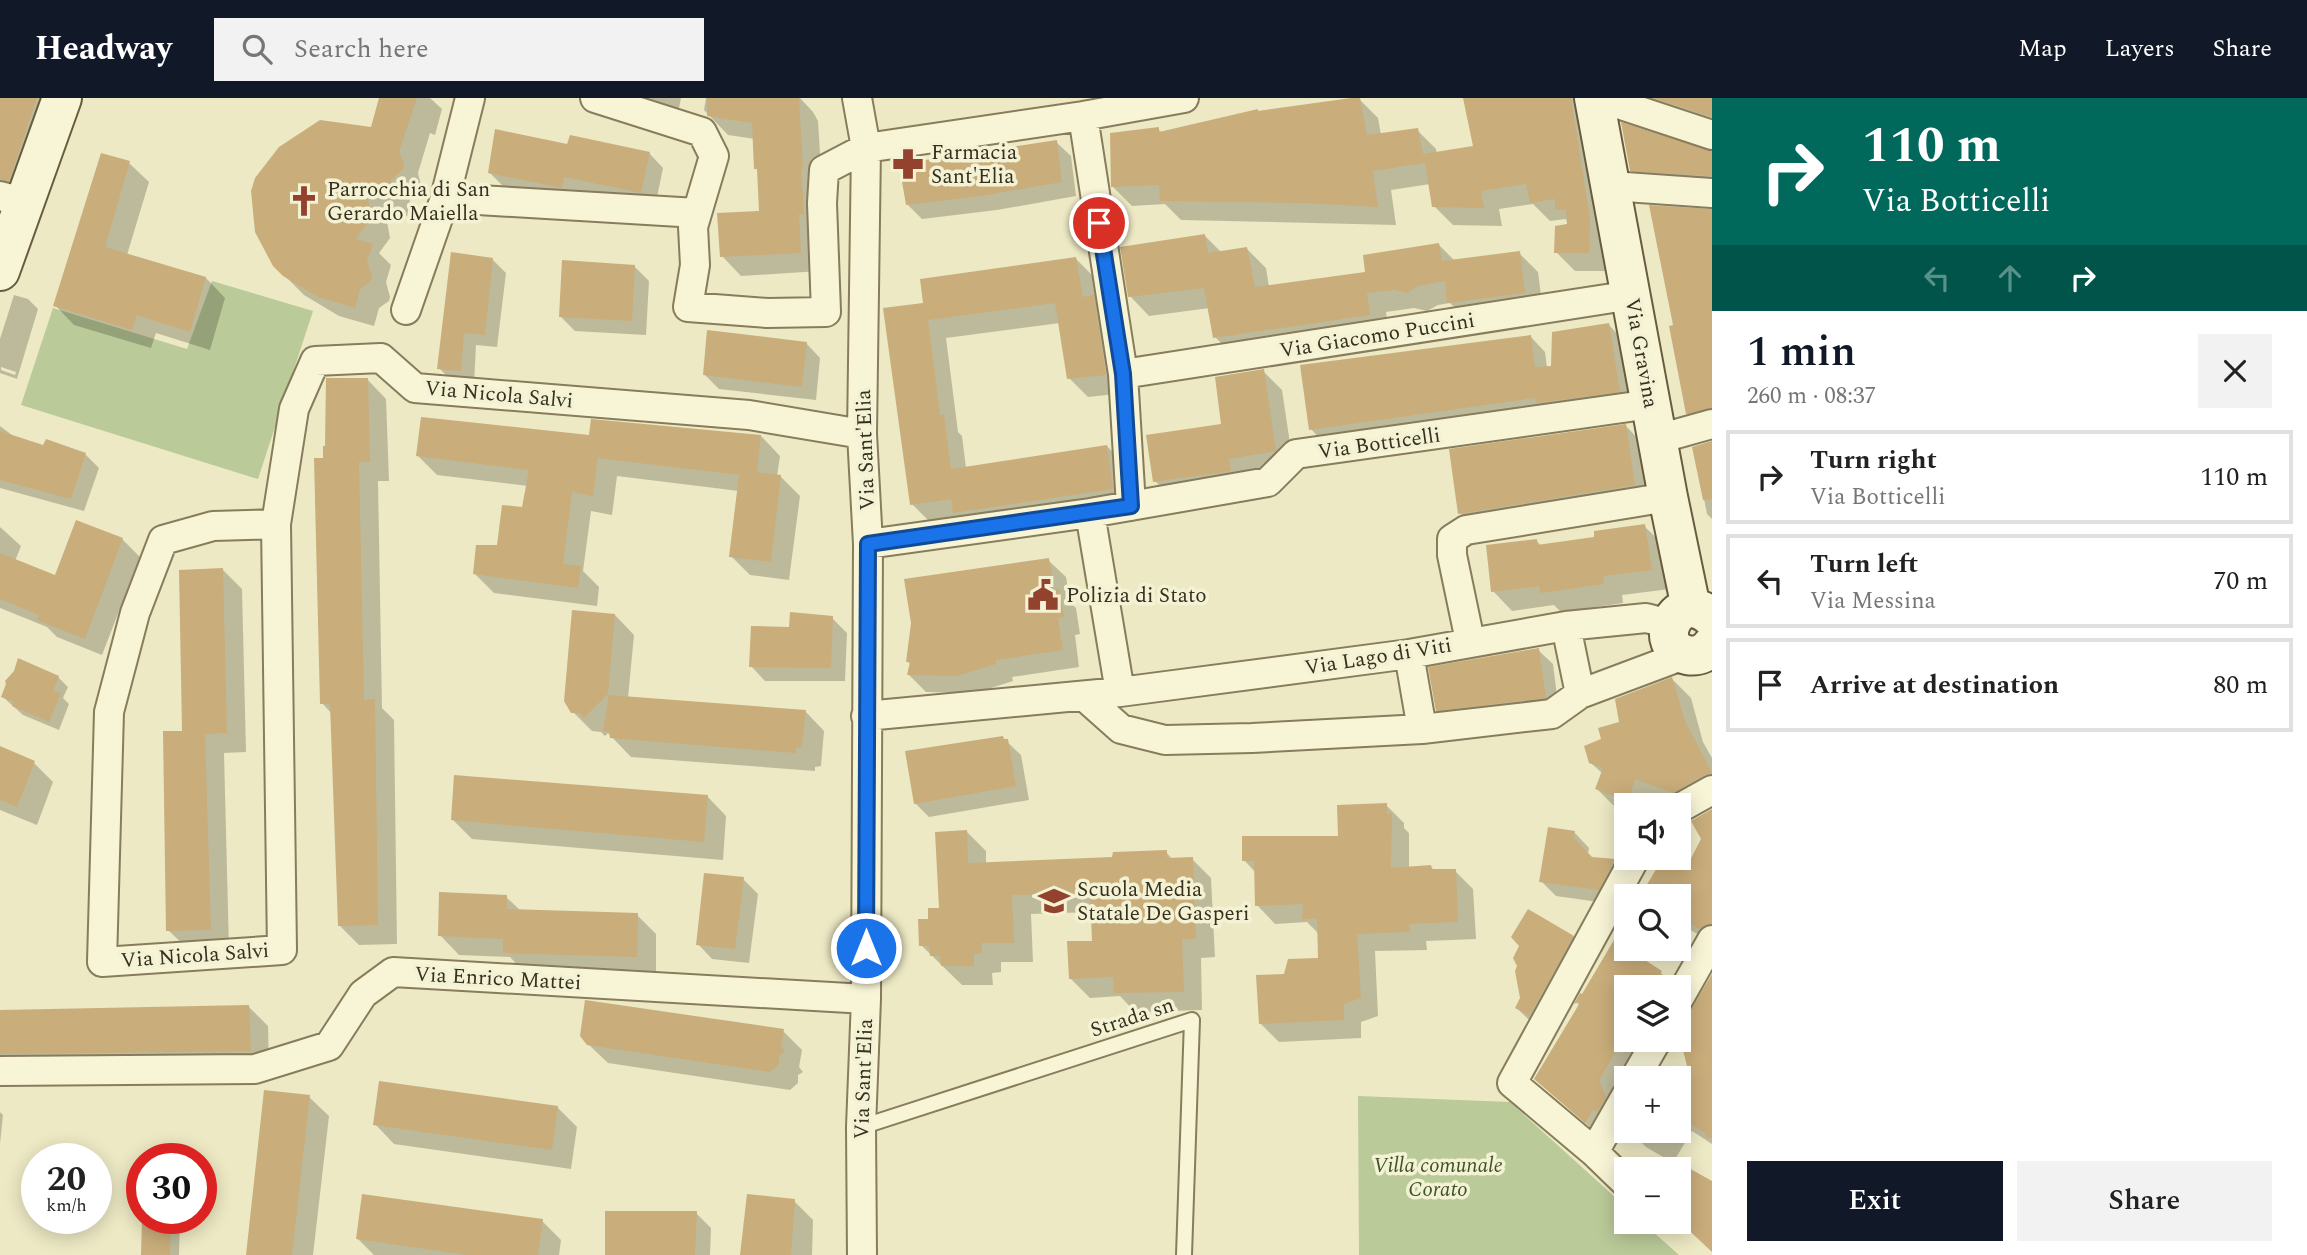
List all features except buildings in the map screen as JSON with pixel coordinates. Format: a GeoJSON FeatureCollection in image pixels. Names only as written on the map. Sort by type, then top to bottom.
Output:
{"type":"FeatureCollection","features":[{"type":"Feature","properties":{"kind":"main road"},"geometry":{"type":"LineString","coordinates":[[0,271],[13,199],[62,98]]}},
{"type":"Feature","properties":{"kind":"main road","name":"Via Gravina"},"geometry":{"type":"LineString","coordinates":[[1594,98],[1697,640]]}},
{"type":"Feature","properties":{"kind":"street"},"geometry":{"type":"LineString","coordinates":[[406,310],[445,198],[470,98]]}},
{"type":"Feature","properties":{"kind":"street"},"geometry":{"type":"LineString","coordinates":[[595,98],[702,132],[714,156],[694,227],[695,265],[688,307],[767,313],[826,312],[822,203],[824,170],[866,148],[1083,116],[1118,103],[1184,98]]}},
{"type":"Feature","properties":{"kind":"street"},"geometry":{"type":"LineString","coordinates":[[1600,98],[1712,135]]}},
{"type":"Feature","properties":{"kind":"street","name":"Via Sant'Elia"},"geometry":{"type":"LineString","coordinates":[[860,102],[866,148],[862,434],[868,544],[862,1255]]}},
{"type":"Feature","properties":{"kind":"street"},"geometry":{"type":"LineString","coordinates":[[1083,116],[1123,374],[1131,506]]}},
{"type":"Feature","properties":{"kind":"street"},"geometry":{"type":"LineString","coordinates":[[1611,186],[1712,192]]}},
{"type":"Feature","properties":{"kind":"street"},"geometry":{"type":"LineString","coordinates":[[445,198],[697,213]]}},
{"type":"Feature","properties":{"kind":"street","name":"Via Giacomo Puccini"},"geometry":{"type":"LineString","coordinates":[[1123,374],[1632,295]]}},
{"type":"Feature","properties":{"kind":"street","name":"Via Nicola Salvi"},"geometry":{"type":"LineString","coordinates":[[276,524],[213,526],[163,540],[135,613],[109,712],[102,962],[282,950],[276,524],[294,409],[315,361],[381,358],[415,388],[749,415],[862,434]]}},
{"type":"Feature","properties":{"kind":"street","name":"Via Botticelli"},"geometry":{"type":"LineString","coordinates":[[868,544],[1090,513],[1268,482],[1296,454],[1655,422],[1712,424]]}},
{"type":"Feature","properties":{"kind":"street"},"geometry":{"type":"LineString","coordinates":[[1470,641],[1452,555],[1452,539],[1466,530],[1668,497]]}},
{"type":"Feature","properties":{"kind":"street"},"geometry":{"type":"LineString","coordinates":[[1090,513],[1120,692]]}},
{"type":"Feature","properties":{"kind":"street","name":"Via Lago di Viti"},"geometry":{"type":"LineString","coordinates":[[866,716],[1120,692],[1409,654],[1566,626],[1646,618],[1697,640]]}},
{"type":"Feature","properties":{"kind":"street"},"geometry":{"type":"LineString","coordinates":[[1566,626],[1580,694]]}},
{"type":"Feature","properties":{"kind":"street"},"geometry":{"type":"LineString","coordinates":[[1085,696],[1121,729],[1166,740],[1422,729],[1552,714],[1580,694],[1697,640]]}},
{"type":"Feature","properties":{"kind":"street"},"geometry":{"type":"LineString","coordinates":[[1409,654],[1422,729]]}},
{"type":"Feature","properties":{"kind":"street"},"geometry":{"type":"LineString","coordinates":[[1691,802],[1712,790]]}},
{"type":"Feature","properties":{"kind":"street"},"geometry":{"type":"LineString","coordinates":[[1614,921],[1512,1083],[1614,1171]]}},
{"type":"Feature","properties":{"kind":"street"},"geometry":{"type":"LineString","coordinates":[[1687,975],[1697,948]]}},
{"type":"Feature","properties":{"kind":"street","name":"Via Enrico Mattei"},"geometry":{"type":"LineString","coordinates":[[0,1071],[255,1069],[329,1046],[363,994],[393,972],[866,999]]}},
{"type":"Feature","properties":{"kind":"street"},"geometry":{"type":"LineString","coordinates":[[1594,1152],[1614,1117]]}},
{"type":"Feature","properties":{"kind":"lane","name":"Strada sn"},"geometry":{"type":"LineString","coordinates":[[861,1127],[1192,1020],[1184,1255]]}},
{"type":"Feature","properties":{"kind":"green space"},"geometry":{"type":"Polygon","coordinates":[[[212,281],[313,311],[258,479],[21,405],[53,308],[187,349],[212,281]]]}},
{"type":"Feature","properties":{"kind":"green space","name":"Villa comunale Corato"},"geometry":{"type":"Polygon","coordinates":[[[1358,1096],[1510,1102],[1614,1196],[1614,1234],[1655,1234],[1679,1255],[1359,1255],[1358,1096]]]}},
{"type":"Feature","properties":{"kind":"place","name":"Farmacia Sant'Elia"},"geometry":{"type":"Point","coordinates":[908,164]}},
{"type":"Feature","properties":{"kind":"place","name":"Parrocchia di San Gerardo Maiella"},"geometry":{"type":"Point","coordinates":[304,201]}},
{"type":"Feature","properties":{"kind":"place","name":"Polizia di Stato"},"geometry":{"type":"Point","coordinates":[1043,595]}},
{"type":"Feature","properties":{"kind":"place","name":"Scuola Media Statale De Gasperi"},"geometry":{"type":"Point","coordinates":[1054,901]}},
{"type":"Feature","properties":{"kind":"route"},"geometry":{"type":"LineString","coordinates":[[866,948],[868,544],[1131,506],[1123,374],[1099,223]]}}]}
